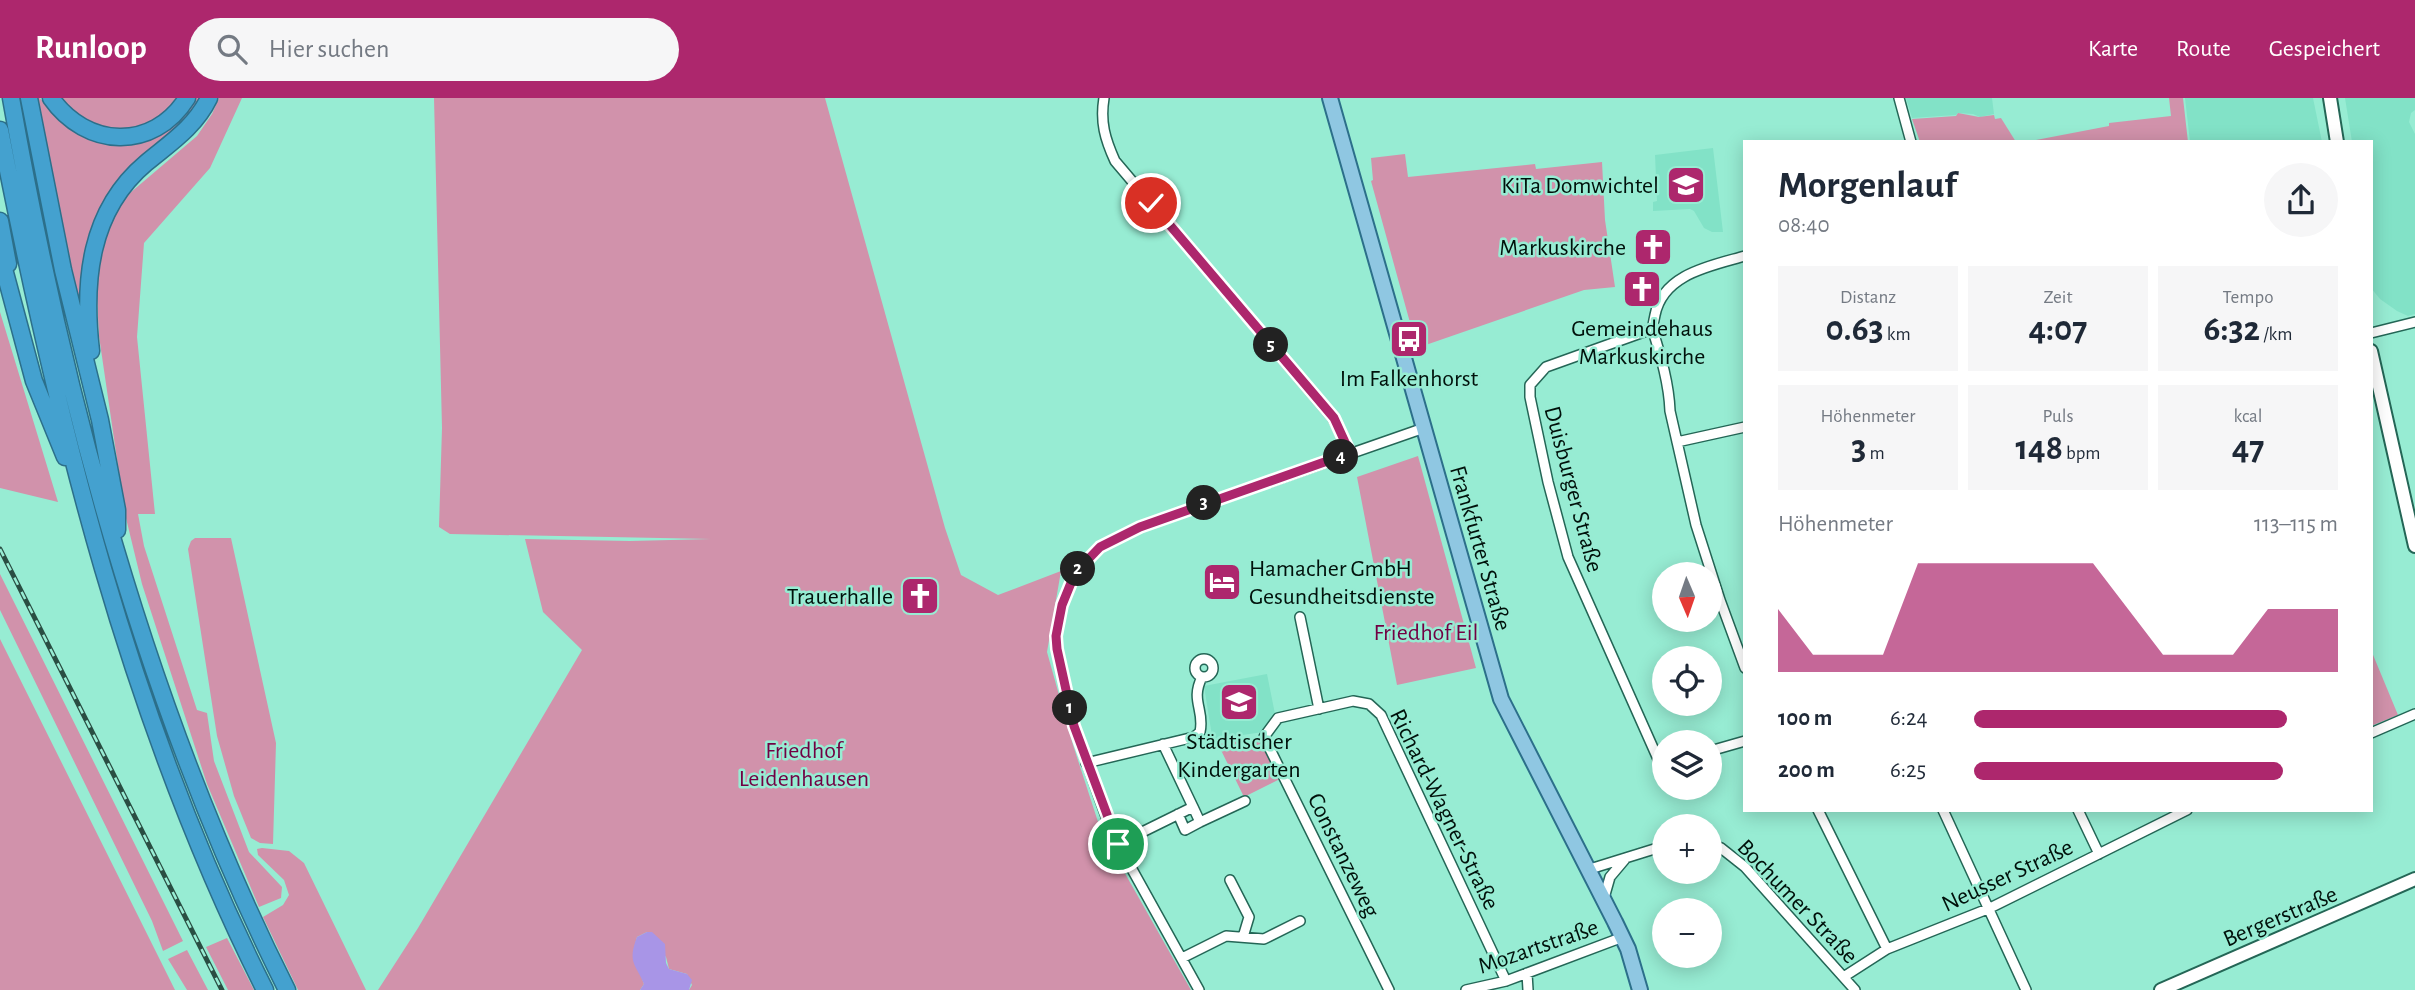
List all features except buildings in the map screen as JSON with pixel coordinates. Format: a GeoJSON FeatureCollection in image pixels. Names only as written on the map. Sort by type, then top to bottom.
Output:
{"type":"FeatureCollection","features":[{"type":"Feature","properties":{"kind":"highway"},"geometry":{"type":"LineString","coordinates":[[11,98],[62,346],[117,550],[164,699],[219,837],[287,990]]}},
{"type":"Feature","properties":{"kind":"highway"},"geometry":{"type":"LineString","coordinates":[[29,98],[63,270],[93,388],[117,510],[117,550]]}},
{"type":"Feature","properties":{"kind":"highway"},"geometry":{"type":"LineString","coordinates":[[51,98],[64,114],[83,127],[104,135],[127,137],[141,135],[160,126],[175,114],[187,98]]}},
{"type":"Feature","properties":{"kind":"highway"},"geometry":{"type":"LineString","coordinates":[[93,388],[88,292],[92,251],[100,227],[113,201],[128,181],[189,128],[209,98]]}},
{"type":"Feature","properties":{"kind":"highway"},"geometry":{"type":"LineString","coordinates":[[0,130],[35,301],[81,495],[128,648],[206,863],[265,990]]}},
{"type":"Feature","properties":{"kind":"highway"},"geometry":{"type":"LineString","coordinates":[[0,221],[11,288]]}},
{"type":"Feature","properties":{"kind":"highway"},"geometry":{"type":"LineString","coordinates":[[0,254],[34,381],[81,495]]}},
{"type":"Feature","properties":{"kind":"main road","name":"Frankfurter Straße"},"geometry":{"type":"LineString","coordinates":[[1330,98],[1501,699],[1623,937],[1640,990]]}},
{"type":"Feature","properties":{"kind":"street"},"geometry":{"type":"LineString","coordinates":[[1104,98],[1101,112],[1104,138],[1115,161],[1334,418],[1350,453]]}},
{"type":"Feature","properties":{"kind":"street"},"geometry":{"type":"LineString","coordinates":[[1899,98],[1910,140]]}},
{"type":"Feature","properties":{"kind":"street"},"geometry":{"type":"LineString","coordinates":[[2330,98],[2337,140]]}},
{"type":"Feature","properties":{"kind":"street"},"geometry":{"type":"LineString","coordinates":[[1743,257],[1684,275],[1666,290],[1656,308],[1652,328],[1657,340],[1677,442],[1702,542],[1743,662]]}},
{"type":"Feature","properties":{"kind":"street"},"geometry":{"type":"LineString","coordinates":[[2373,332],[2415,322]]}},
{"type":"Feature","properties":{"kind":"street","name":"Duisburger Straße"},"geometry":{"type":"LineString","coordinates":[[1652,328],[1546,367],[1530,384],[1530,397],[1548,482],[1568,557],[1652,746]]}},
{"type":"Feature","properties":{"kind":"street"},"geometry":{"type":"LineString","coordinates":[[2373,360],[2415,546]]}},
{"type":"Feature","properties":{"kind":"street"},"geometry":{"type":"LineString","coordinates":[[1677,442],[1743,427]]}},
{"type":"Feature","properties":{"kind":"street"},"geometry":{"type":"LineString","coordinates":[[1199,990],[1118,844],[1086,763],[1067,697],[1056,636],[1062,605],[1075,573],[1100,547],[1140,527],[1424,428]]}},
{"type":"Feature","properties":{"kind":"street"},"geometry":{"type":"LineString","coordinates":[[1300,617],[1319,709]]}},
{"type":"Feature","properties":{"kind":"street"},"geometry":{"type":"LineString","coordinates":[[1086,763],[1194,737],[1202,726],[1195,691],[1202,677]]}},
{"type":"Feature","properties":{"kind":"street","name":"Richard-Wagner-Straße"},"geometry":{"type":"LineString","coordinates":[[1264,737],[1278,718],[1361,701],[1369,704],[1381,715],[1506,981]]}},
{"type":"Feature","properties":{"kind":"street"},"geometry":{"type":"LineString","coordinates":[[2373,732],[2415,714]]}},
{"type":"Feature","properties":{"kind":"street","name":"Constanzeweg"},"geometry":{"type":"LineString","coordinates":[[1264,737],[1389,990]]}},
{"type":"Feature","properties":{"kind":"street"},"geometry":{"type":"LineString","coordinates":[[1722,748],[1743,742]]}},
{"type":"Feature","properties":{"kind":"street"},"geometry":{"type":"LineString","coordinates":[[1163,744],[1200,822]]}},
{"type":"Feature","properties":{"kind":"street"},"geometry":{"type":"LineString","coordinates":[[1178,814],[1185,830],[1245,801]]}},
{"type":"Feature","properties":{"kind":"street"},"geometry":{"type":"LineString","coordinates":[[1118,844],[1193,807]]}},
{"type":"Feature","properties":{"kind":"street"},"geometry":{"type":"LineString","coordinates":[[1819,812],[1887,949]]}},
{"type":"Feature","properties":{"kind":"street"},"geometry":{"type":"LineString","coordinates":[[1944,812],[2026,990]]}},
{"type":"Feature","properties":{"kind":"street"},"geometry":{"type":"LineString","coordinates":[[2079,812],[2099,854]]}},
{"type":"Feature","properties":{"kind":"street","name":"Neusser Straße"},"geometry":{"type":"LineString","coordinates":[[1845,976],[1887,949],[1990,908],[2183,812]]}},
{"type":"Feature","properties":{"kind":"street"},"geometry":{"type":"LineString","coordinates":[[1590,869],[1652,849]]}},
{"type":"Feature","properties":{"kind":"street","name":"Bochumer Straße"},"geometry":{"type":"LineString","coordinates":[[1722,849],[1745,867],[1855,990]]}},
{"type":"Feature","properties":{"kind":"street"},"geometry":{"type":"LineString","coordinates":[[1604,898],[1610,877],[1626,857]]}},
{"type":"Feature","properties":{"kind":"street","name":"Bergerstraße"},"geometry":{"type":"LineString","coordinates":[[2161,990],[2415,879]]}},
{"type":"Feature","properties":{"kind":"street"},"geometry":{"type":"LineString","coordinates":[[1230,880],[1248,917],[1243,937]]}},
{"type":"Feature","properties":{"kind":"street"},"geometry":{"type":"LineString","coordinates":[[1182,958],[1226,936],[1264,939],[1300,921]]}},
{"type":"Feature","properties":{"kind":"street","name":"Mozartstraße"},"geometry":{"type":"LineString","coordinates":[[1466,990],[1506,981],[1623,937]]}},
{"type":"Feature","properties":{"kind":"street"},"geometry":{"type":"LineString","coordinates":[[1527,973],[1528,990]]}},
{"type":"Feature","properties":{"kind":"shaded area"},"geometry":{"type":"Polygon","coordinates":[[[1906,98],[1992,98],[1994,114],[1980,117],[1958,113],[1912,118],[1906,98]]]}},
{"type":"Feature","properties":{"kind":"shaded area"},"geometry":{"type":"Polygon","coordinates":[[[2185,98],[2313,98],[2322,140],[2190,140],[2185,98]]]}},
{"type":"Feature","properties":{"kind":"shaded area"},"geometry":{"type":"Polygon","coordinates":[[[2345,98],[2415,98],[2415,110],[2411,113],[2409,122],[2415,134],[2415,314],[2408,316],[2397,311],[2373,290],[2373,140],[2352,140],[2345,98]]]}},
{"type":"Feature","properties":{"kind":"shaded area","name":"KiTa Domwichtel"},"geometry":{"type":"Polygon","coordinates":[[[1713,148],[1723,232],[1712,232],[1704,228],[1690,209],[1653,211],[1653,202],[1657,201],[1655,155],[1713,148]]]}},
{"type":"Feature","properties":{"kind":"shaded area","name":"Städtischer Kindergarten"},"geometry":{"type":"Polygon","coordinates":[[[1267,674],[1275,714],[1263,732],[1215,739],[1212,736],[1204,686],[1267,674]]]}},
{"type":"Feature","properties":{"kind":"shaded area"},"geometry":{"type":"Polygon","coordinates":[[[652,932],[665,944],[669,969],[687,974],[692,980],[689,990],[640,990],[644,984],[634,963],[633,953],[637,937],[652,932]]]}},
{"type":"Feature","properties":{"kind":"green space"},"geometry":{"type":"Polygon","coordinates":[[[37,98],[77,132],[98,141],[119,145],[141,143],[161,134],[180,120],[196,98],[205,98],[197,111],[126,177],[81,303],[76,292],[37,98]]]}},
{"type":"Feature","properties":{"kind":"green space"},"geometry":{"type":"Polygon","coordinates":[[[55,98],[182,98],[173,110],[135,132],[98,129],[55,98]]]}},
{"type":"Feature","properties":{"kind":"green space"},"geometry":{"type":"Polygon","coordinates":[[[219,98],[242,98],[210,168],[144,243],[137,337],[155,514],[138,514],[144,546],[197,710],[207,713],[214,761],[249,852],[282,887],[281,898],[259,907],[207,784],[142,584],[125,514],[99,336],[96,279],[110,221],[130,193],[197,136],[219,98]]]}},
{"type":"Feature","properties":{"kind":"green space","name":"Friedhof Leidenhausen"},"geometry":{"type":"Polygon","coordinates":[[[434,98],[825,98],[945,528],[961,575],[998,595],[1061,571],[1047,652],[1073,745],[1101,831],[1191,990],[689,990],[692,985],[687,974],[669,969],[666,957],[647,932],[637,937],[633,953],[644,984],[640,990],[378,990],[418,928],[582,650],[543,612],[525,539],[711,539],[450,534],[439,527],[442,428],[434,98]]]}},
{"type":"Feature","properties":{"kind":"green space"},"geometry":{"type":"Polygon","coordinates":[[[2169,98],[2183,98],[2188,140],[2036,140],[2109,126],[2109,123],[2171,116],[2169,98]]]}},
{"type":"Feature","properties":{"kind":"green space"},"geometry":{"type":"Polygon","coordinates":[[[1958,113],[1979,117],[1994,115],[1995,119],[2001,118],[2015,140],[1919,140],[1912,119],[1956,116],[1958,113]]]}},
{"type":"Feature","properties":{"kind":"green space"},"geometry":{"type":"Polygon","coordinates":[[[1405,154],[1408,177],[1535,164],[1536,169],[1602,162],[1605,220],[1615,287],[1584,290],[1417,348],[1371,181],[1371,158],[1405,154]]]}},
{"type":"Feature","properties":{"kind":"green space"},"geometry":{"type":"Polygon","coordinates":[[[0,312],[58,502],[0,488],[0,312]]]}},
{"type":"Feature","properties":{"kind":"green space","name":"Friedhof Eil"},"geometry":{"type":"Polygon","coordinates":[[[1418,456],[1476,668],[1397,685],[1357,477],[1418,456]]]}},
{"type":"Feature","properties":{"kind":"green space"},"geometry":{"type":"Polygon","coordinates":[[[195,538],[231,538],[276,743],[273,844],[260,843],[251,838],[234,796],[217,736],[188,549],[195,538]]]}},
{"type":"Feature","properties":{"kind":"green space"},"geometry":{"type":"Polygon","coordinates":[[[0,574],[183,941],[163,951],[152,921],[0,610],[0,574]]]}},
{"type":"Feature","properties":{"kind":"green space"},"geometry":{"type":"Polygon","coordinates":[[[0,639],[175,990],[0,990],[0,639]]]}},
{"type":"Feature","properties":{"kind":"green space"},"geometry":{"type":"Polygon","coordinates":[[[2373,655],[2398,715],[2373,725],[2373,655]]]}},
{"type":"Feature","properties":{"kind":"green space"},"geometry":{"type":"Polygon","coordinates":[[[1259,737],[1280,779],[1244,797],[1218,744],[1259,737]]]}},
{"type":"Feature","properties":{"kind":"green space"},"geometry":{"type":"Polygon","coordinates":[[[257,849],[289,851],[304,863],[366,990],[298,990],[263,917],[283,905],[289,895],[284,880],[258,855],[257,849]]]}},
{"type":"Feature","properties":{"kind":"green space"},"geometry":{"type":"Polygon","coordinates":[[[227,938],[254,990],[228,990],[206,947],[227,938]]]}},
{"type":"Feature","properties":{"kind":"green space"},"geometry":{"type":"Polygon","coordinates":[[[187,950],[208,990],[187,990],[168,959],[187,950]]]}},
{"type":"Feature","properties":{"kind":"railway"},"geometry":{"type":"LineString","coordinates":[[0,549],[222,990]]}},
{"type":"Feature","properties":{"kind":"place","name":"KiTa Domwichtel"},"geometry":{"type":"Point","coordinates":[1686,185]}},
{"type":"Feature","properties":{"kind":"place","name":"Markuskirche"},"geometry":{"type":"Point","coordinates":[1653,247]}},
{"type":"Feature","properties":{"kind":"place","name":"Gemeindehaus Markuskirche"},"geometry":{"type":"Point","coordinates":[1642,289]}},
{"type":"Feature","properties":{"kind":"place","name":"Im Falkenhorst"},"geometry":{"type":"Point","coordinates":[1409,339]}},
{"type":"Feature","properties":{"kind":"place","name":"Hamacher GmbH Gesundheitsdienste"},"geometry":{"type":"Point","coordinates":[1222,582]}},
{"type":"Feature","properties":{"kind":"place","name":"Trauerhalle"},"geometry":{"type":"Point","coordinates":[920,596]}},
{"type":"Feature","properties":{"kind":"place","name":"Städtischer Kindergarten"},"geometry":{"type":"Point","coordinates":[1239,702]}},
{"type":"Feature","properties":{"kind":"route"},"geometry":{"type":"LineString","coordinates":[[1118,844],[1074,726],[1057,649],[1056,636],[1062,605],[1075,573],[1100,547],[1140,527],[1350,453],[1334,418],[1151,203]]}}]}
